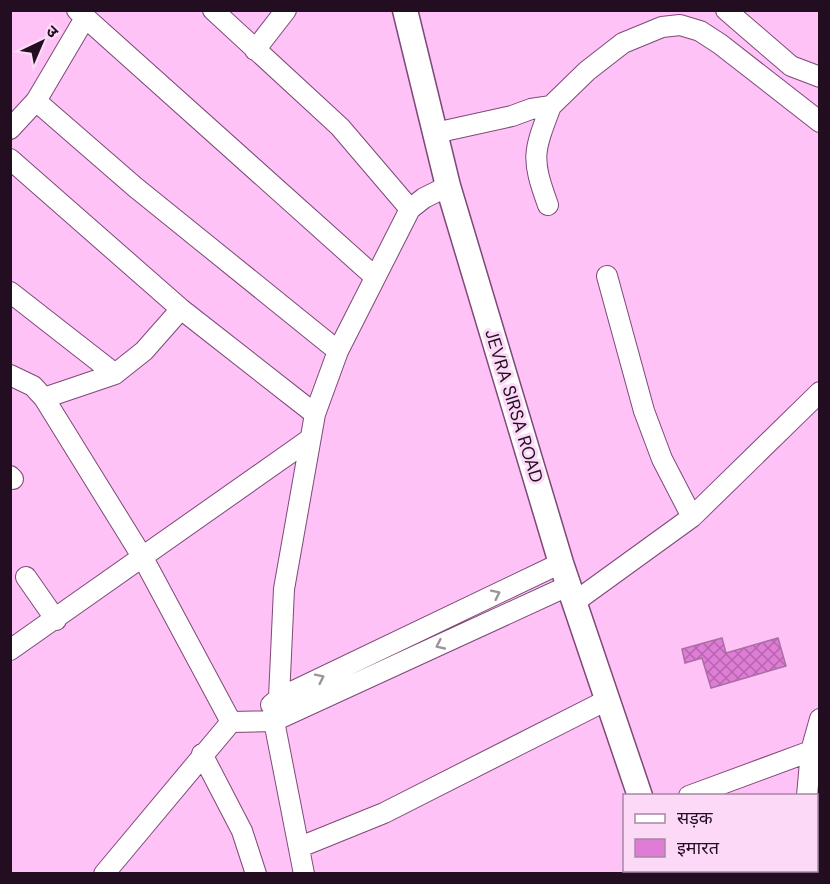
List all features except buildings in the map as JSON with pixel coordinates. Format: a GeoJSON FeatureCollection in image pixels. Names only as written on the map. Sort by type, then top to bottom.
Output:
{"type":"FeatureCollection","features":[{"type":"Feature","properties":{"kind":"street"},"geometry":{"type":"LineString","coordinates":[[213,10],[351,139],[410,209]]}},
{"type":"Feature","properties":{"kind":"street"},"geometry":{"type":"LineString","coordinates":[[255,50],[286,10]]}},
{"type":"Feature","properties":{"kind":"street","name":"JEVRA SIRSA ROAD"},"geometry":{"type":"LineString","coordinates":[[405,10],[448,186],[561,563],[640,794]]}},
{"type":"Feature","properties":{"kind":"street"},"geometry":{"type":"LineString","coordinates":[[726,10],[792,66],[819,78]]}},
{"type":"Feature","properties":{"kind":"street"},"geometry":{"type":"LineString","coordinates":[[10,129],[36,101],[81,14],[375,277]]}},
{"type":"Feature","properties":{"kind":"street"},"geometry":{"type":"LineString","coordinates":[[548,205],[534,163],[537,142],[551,106],[587,71],[623,43],[662,27],[680,25],[700,31],[720,44],[819,122]]}},
{"type":"Feature","properties":{"kind":"street"},"geometry":{"type":"LineString","coordinates":[[36,101],[135,187],[338,351]]}},
{"type":"Feature","properties":{"kind":"street"},"geometry":{"type":"LineString","coordinates":[[435,133],[551,106]]}},
{"type":"Feature","properties":{"kind":"street"},"geometry":{"type":"LineString","coordinates":[[10,159],[181,309],[315,414]]}},
{"type":"Feature","properties":{"kind":"street"},"geometry":{"type":"LineString","coordinates":[[304,873],[274,721],[279,698],[285,589],[315,414],[338,351],[410,209],[423,198],[448,186]]}},
{"type":"Feature","properties":{"kind":"street"},"geometry":{"type":"LineString","coordinates":[[607,276],[644,411],[662,459],[692,517]]}},
{"type":"Feature","properties":{"kind":"street"},"geometry":{"type":"LineString","coordinates":[[10,292],[115,374]]}},
{"type":"Feature","properties":{"kind":"street"},"geometry":{"type":"LineString","coordinates":[[44,398],[115,374],[157,338],[181,309]]}},
{"type":"Feature","properties":{"kind":"street"},"geometry":{"type":"LineString","coordinates":[[10,375],[26,382],[44,398],[143,558],[231,722]]}},
{"type":"Feature","properties":{"kind":"street"},"geometry":{"type":"LineString","coordinates":[[104,873],[231,722],[274,721],[573,593],[692,517],[819,392]]}},
{"type":"Feature","properties":{"kind":"street"},"geometry":{"type":"LineString","coordinates":[[10,650],[56,620],[310,440]]}},
{"type":"Feature","properties":{"kind":"street"},"geometry":{"type":"LineString","coordinates":[[254,720],[279,698],[561,563]]}},
{"type":"Feature","properties":{"kind":"street"},"geometry":{"type":"LineString","coordinates":[[26,577],[56,620]]}},
{"type":"Feature","properties":{"kind":"street"},"geometry":{"type":"LineString","coordinates":[[300,847],[384,813],[608,700]]}},
{"type":"Feature","properties":{"kind":"street"},"geometry":{"type":"LineString","coordinates":[[807,794],[811,751],[819,719]]}},
{"type":"Feature","properties":{"kind":"street"},"geometry":{"type":"LineString","coordinates":[[692,794],[753,775],[811,751]]}},
{"type":"Feature","properties":{"kind":"street"},"geometry":{"type":"LineString","coordinates":[[202,754],[242,831],[256,873]]}}]}
